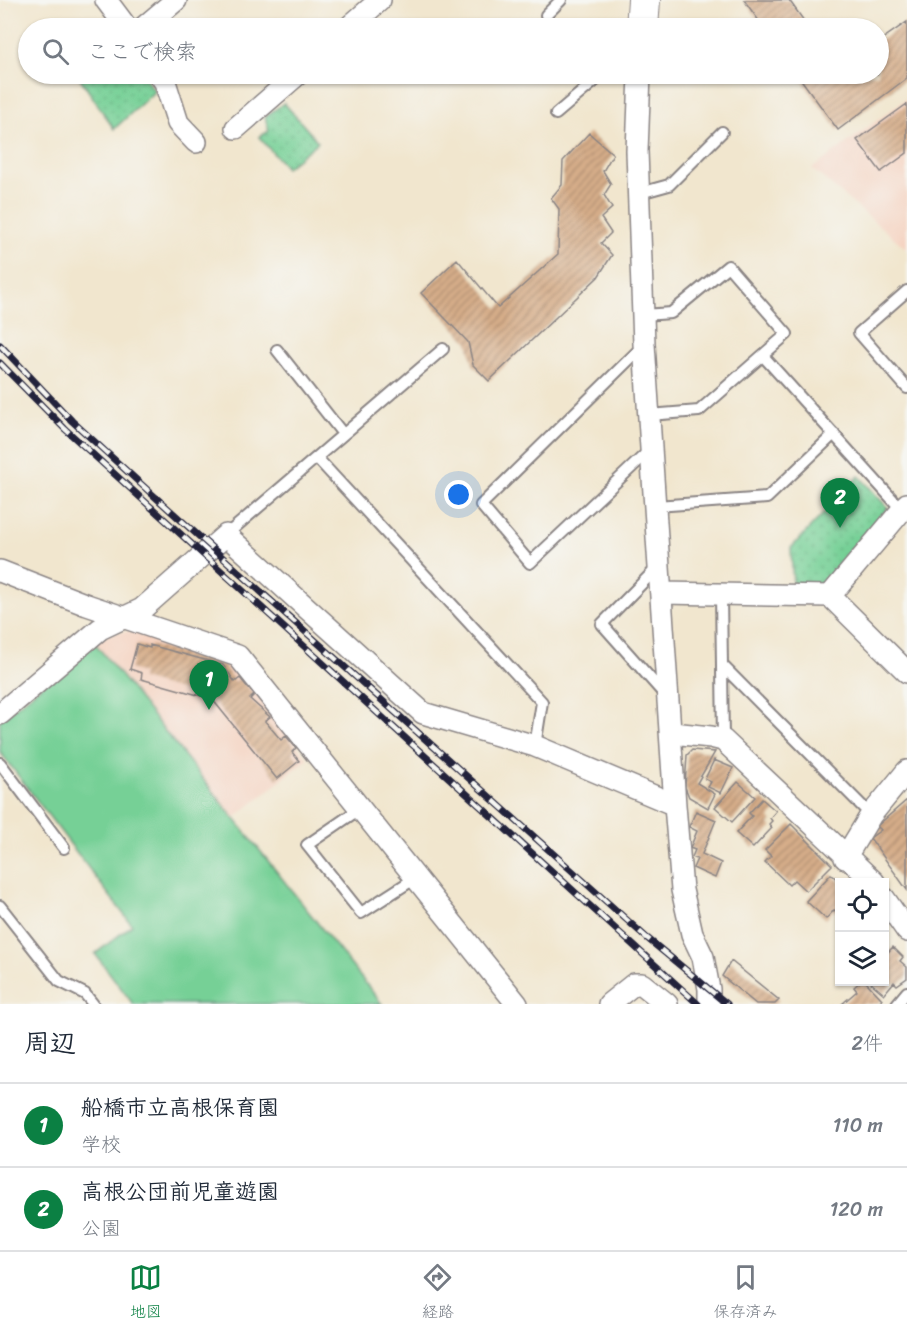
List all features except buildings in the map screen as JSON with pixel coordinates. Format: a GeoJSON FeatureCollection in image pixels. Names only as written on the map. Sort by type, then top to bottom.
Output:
{"type":"FeatureCollection","features":[{"type":"Feature","properties":{"kind":"street"},"geometry":{"type":"LineString","coordinates":[[106,0],[120,18]]}},
{"type":"Feature","properties":{"kind":"street"},"geometry":{"type":"LineString","coordinates":[[155,18],[176,0]]}},
{"type":"Feature","properties":{"kind":"street"},"geometry":{"type":"LineString","coordinates":[[359,18],[380,0]]}},
{"type":"Feature","properties":{"kind":"street"},"geometry":{"type":"LineString","coordinates":[[643,18],[644,0]]}},
{"type":"Feature","properties":{"kind":"street"},"geometry":{"type":"LineString","coordinates":[[166,84],[178,123],[196,142]]}},
{"type":"Feature","properties":{"kind":"street"},"geometry":{"type":"LineString","coordinates":[[236,128],[287,84]]}},
{"type":"Feature","properties":{"kind":"street"},"geometry":{"type":"LineString","coordinates":[[640,84],[637,152],[644,344],[675,805],[682,890],[692,934],[703,957],[709,989],[709,1004]]}},
{"type":"Feature","properties":{"kind":"street"},"geometry":{"type":"LineString","coordinates":[[830,596],[905,507]]}},
{"type":"Feature","properties":{"kind":"street"},"geometry":{"type":"LineString","coordinates":[[0,714],[100,629],[142,609],[203,552],[226,535],[423,713],[535,746],[675,805]]}},
{"type":"Feature","properties":{"kind":"street"},"geometry":{"type":"LineString","coordinates":[[0,571],[238,656],[517,1004]]}},
{"type":"Feature","properties":{"kind":"street"},"geometry":{"type":"LineString","coordinates":[[662,593],[830,596],[907,672]]}},
{"type":"Feature","properties":{"kind":"street"},"geometry":{"type":"LineString","coordinates":[[672,734],[711,736],[723,740],[845,858],[869,878]]}},
{"type":"Feature","properties":{"kind":"street"},"geometry":{"type":"LineString","coordinates":[[845,858],[871,816],[907,771]]}},
{"type":"Feature","properties":{"kind":"street"},"geometry":{"type":"LineString","coordinates":[[889,904],[907,931]]}},
{"type":"Feature","properties":{"kind":"street"},"geometry":{"type":"LineString","coordinates":[[609,1004],[634,984],[642,984],[667,1004]]}},
{"type":"Feature","properties":{"kind":"lane"},"geometry":{"type":"LineString","coordinates":[[546,15],[561,0]]}},
{"type":"Feature","properties":{"kind":"lane"},"geometry":{"type":"LineString","coordinates":[[556,114],[591,84]]}},
{"type":"Feature","properties":{"kind":"lane"},"geometry":{"type":"LineString","coordinates":[[640,193],[669,185],[722,132]]}},
{"type":"Feature","properties":{"kind":"lane"},"geometry":{"type":"LineString","coordinates":[[644,315],[671,313],[729,266],[787,334],[764,357],[699,411],[650,415]]}},
{"type":"Feature","properties":{"kind":"lane"},"geometry":{"type":"LineString","coordinates":[[907,291],[859,333],[907,388]]}},
{"type":"Feature","properties":{"kind":"lane"},"geometry":{"type":"LineString","coordinates":[[644,344],[481,505],[530,563],[651,448]]}},
{"type":"Feature","properties":{"kind":"lane"},"geometry":{"type":"LineString","coordinates":[[226,535],[443,349]]}},
{"type":"Feature","properties":{"kind":"lane"},"geometry":{"type":"LineString","coordinates":[[277,350],[344,434]]}},
{"type":"Feature","properties":{"kind":"lane"},"geometry":{"type":"LineString","coordinates":[[764,357],[905,507]]}},
{"type":"Feature","properties":{"kind":"lane"},"geometry":{"type":"LineString","coordinates":[[656,506],[767,498],[834,434]]}},
{"type":"Feature","properties":{"kind":"lane"},"geometry":{"type":"LineString","coordinates":[[317,458],[542,702],[535,746]]}},
{"type":"Feature","properties":{"kind":"lane"},"geometry":{"type":"LineString","coordinates":[[660,566],[602,624],[668,698]]}},
{"type":"Feature","properties":{"kind":"lane"},"geometry":{"type":"LineString","coordinates":[[721,594],[723,740]]}},
{"type":"Feature","properties":{"kind":"lane"},"geometry":{"type":"LineString","coordinates":[[722,665],[871,816]]}},
{"type":"Feature","properties":{"kind":"lane"},"geometry":{"type":"LineString","coordinates":[[0,764],[64,848]]}},
{"type":"Feature","properties":{"kind":"lane"},"geometry":{"type":"LineString","coordinates":[[361,808],[307,844],[361,913],[417,877]]}},
{"type":"Feature","properties":{"kind":"lane"},"geometry":{"type":"LineString","coordinates":[[0,906],[59,981],[85,994],[93,1004]]}},
{"type":"Feature","properties":{"kind":"lane"},"geometry":{"type":"LineString","coordinates":[[897,1004],[907,992]]}},
{"type":"Feature","properties":{"kind":"shaded area"},"geometry":{"type":"Polygon","coordinates":[[[907,98],[907,249],[812,169],[907,98]]]}},
{"type":"Feature","properties":{"kind":"shaded area"},"geometry":{"type":"Polygon","coordinates":[[[132,631],[232,662],[308,759],[234,818],[94,642],[113,633],[132,631]]]}},
{"type":"Feature","properties":{"kind":"green space"},"geometry":{"type":"Polygon","coordinates":[[[84,84],[150,84],[155,91],[114,129],[84,84]]]}},
{"type":"Feature","properties":{"kind":"green space"},"geometry":{"type":"Polygon","coordinates":[[[284,103],[318,142],[286,168],[259,137],[269,131],[265,117],[284,103]]]}},
{"type":"Feature","properties":{"kind":"green space"},"geometry":{"type":"Polygon","coordinates":[[[859,476],[888,508],[824,584],[793,585],[791,548],[859,476]]]}},
{"type":"Feature","properties":{"kind":"green space"},"geometry":{"type":"Polygon","coordinates":[[[94,642],[382,1004],[133,1004],[95,954],[132,925],[0,752],[0,720],[94,642]]]}},
{"type":"Feature","properties":{"kind":"railway"},"geometry":{"type":"LineString","coordinates":[[0,345],[72,421],[153,495],[647,938],[727,1004]]}},
{"type":"Feature","properties":{"kind":"railway"},"geometry":{"type":"LineString","coordinates":[[0,363],[65,429],[698,1004]]}},
{"type":"Feature","properties":{"kind":"place","name":"高根公団前児童遊園"},"geometry":{"type":"Point","coordinates":[840,528]}},
{"type":"Feature","properties":{"kind":"place","name":"船橋市立高根保育園"},"geometry":{"type":"Point","coordinates":[209,710]}}]}
